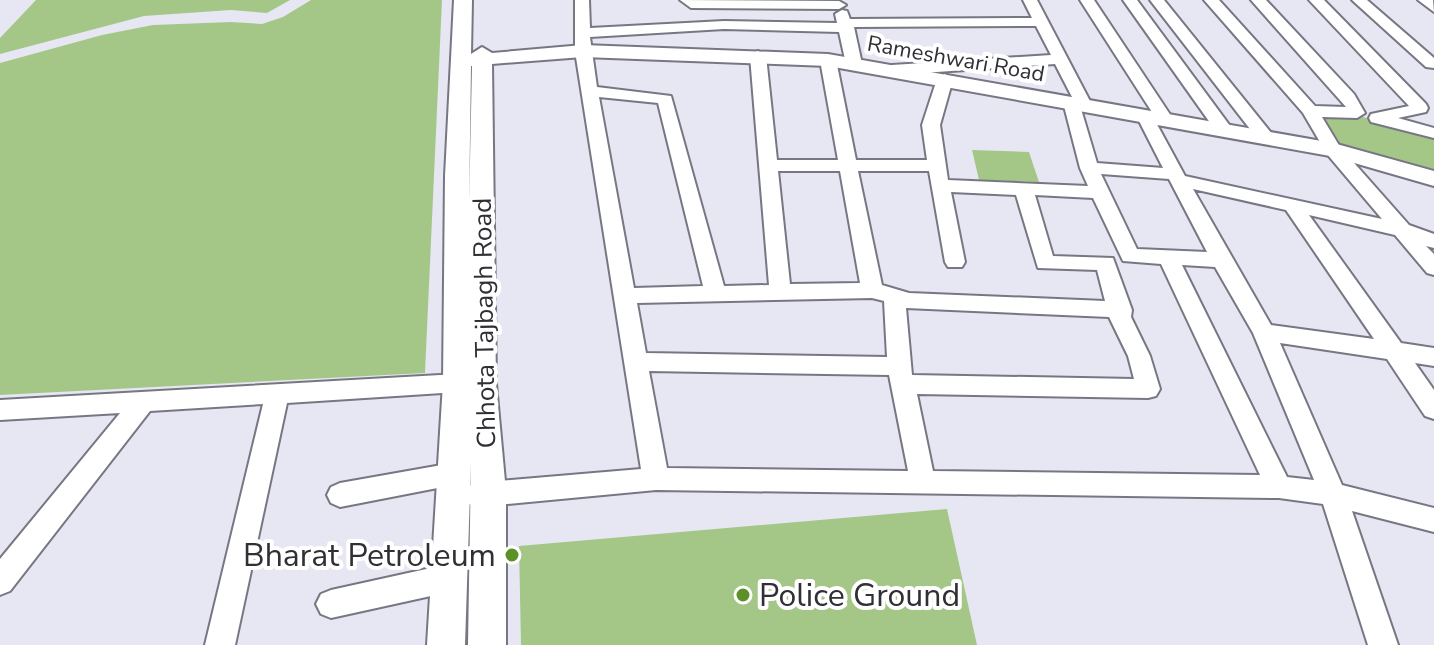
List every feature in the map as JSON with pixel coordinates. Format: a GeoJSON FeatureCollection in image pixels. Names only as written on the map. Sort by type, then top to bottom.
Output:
{"type":"FeatureCollection","features":[{"type":"Feature","properties":{"kind":"main road"},"geometry":{"type":"LineString","coordinates":[[446,645],[458,383],[457,176],[472,60],[463,0]]}},
{"type":"Feature","properties":{"kind":"main road","name":"Chhota Tajbagh Road"},"geometry":{"type":"LineString","coordinates":[[481,0],[472,60],[481,384],[489,492],[487,645]]}},
{"type":"Feature","properties":{"kind":"main road","name":"Rameshwari Road"},"geometry":{"type":"LineString","coordinates":[[472,60],[582,42],[828,60],[1333,150],[1434,179]]}},
{"type":"Feature","properties":{"kind":"street"},"geometry":{"type":"LineString","coordinates":[[601,0],[582,0],[582,42],[656,479]]}},
{"type":"Feature","properties":{"kind":"street"},"geometry":{"type":"LineString","coordinates":[[687,0],[691,4],[838,2],[849,26],[854,64]]}},
{"type":"Feature","properties":{"kind":"street"},"geometry":{"type":"LineString","coordinates":[[1030,0],[1060,59],[1077,103],[1089,168],[1130,256],[1221,260]]}},
{"type":"Feature","properties":{"kind":"street"},"geometry":{"type":"LineString","coordinates":[[1087,0],[1144,83],[1177,177],[1264,332],[1333,495],[1383,645]]}},
{"type":"Feature","properties":{"kind":"street"},"geometry":{"type":"LineString","coordinates":[[1130,0],[1224,130]]}},
{"type":"Feature","properties":{"kind":"street"},"geometry":{"type":"LineString","coordinates":[[1157,0],[1266,138]]}},
{"type":"Feature","properties":{"kind":"street"},"geometry":{"type":"LineString","coordinates":[[1211,0],[1310,111],[1333,150],[1434,268]]}},
{"type":"Feature","properties":{"kind":"street"},"geometry":{"type":"LineString","coordinates":[[1258,0],[1348,97],[1357,113]]}},
{"type":"Feature","properties":{"kind":"street"},"geometry":{"type":"LineString","coordinates":[[1316,0],[1420,108],[1377,118]]}},
{"type":"Feature","properties":{"kind":"street"},"geometry":{"type":"LineString","coordinates":[[1359,0],[1432,64]]}},
{"type":"Feature","properties":{"kind":"street"},"geometry":{"type":"LineString","coordinates":[[1425,0],[1434,8]]}},
{"type":"Feature","properties":{"kind":"street"},"geometry":{"type":"LineString","coordinates":[[582,42],[724,25],[1041,22]]}},
{"type":"Feature","properties":{"kind":"street"},"geometry":{"type":"LineString","coordinates":[[758,56],[780,292]]}},
{"type":"Feature","properties":{"kind":"street"},"geometry":{"type":"LineString","coordinates":[[892,70],[1060,59]]}},
{"type":"Feature","properties":{"kind":"street"},"geometry":{"type":"LineString","coordinates":[[828,60],[848,164],[883,293],[923,483]]}},
{"type":"Feature","properties":{"kind":"street"},"geometry":{"type":"LineString","coordinates":[[945,79],[931,125],[935,165],[955,262]]}},
{"type":"Feature","properties":{"kind":"street"},"geometry":{"type":"LineString","coordinates":[[590,91],[665,99],[716,294]]}},
{"type":"Feature","properties":{"kind":"street"},"geometry":{"type":"LineString","coordinates":[[1310,111],[1357,113],[1434,133]]}},
{"type":"Feature","properties":{"kind":"street"},"geometry":{"type":"LineString","coordinates":[[768,166],[935,165]]}},
{"type":"Feature","properties":{"kind":"street"},"geometry":{"type":"LineString","coordinates":[[1089,168],[1177,177],[1402,230],[1434,241]]}},
{"type":"Feature","properties":{"kind":"street"},"geometry":{"type":"LineString","coordinates":[[940,186],[1099,192]]}},
{"type":"Feature","properties":{"kind":"street"},"geometry":{"type":"LineString","coordinates":[[636,362],[1148,389],[1139,356],[1120,317],[1121,310],[1106,263],[1045,263],[1024,189]]}},
{"type":"Feature","properties":{"kind":"street"},"geometry":{"type":"LineString","coordinates":[[1292,205],[1434,409]]}},
{"type":"Feature","properties":{"kind":"street"},"geometry":{"type":"LineString","coordinates":[[1167,256],[1279,487]]}},
{"type":"Feature","properties":{"kind":"street"},"geometry":{"type":"LineString","coordinates":[[625,296],[883,293],[909,301],[1121,310]]}},
{"type":"Feature","properties":{"kind":"street"},"geometry":{"type":"LineString","coordinates":[[1264,332],[1434,357]]}},
{"type":"Feature","properties":{"kind":"street"},"geometry":{"type":"LineString","coordinates":[[0,410],[458,383]]}},
{"type":"Feature","properties":{"kind":"street"},"geometry":{"type":"LineString","coordinates":[[220,645],[277,394]]}},
{"type":"Feature","properties":{"kind":"street"},"geometry":{"type":"LineString","coordinates":[[0,581],[144,401]]}},
{"type":"Feature","properties":{"kind":"street"},"geometry":{"type":"LineString","coordinates":[[340,495],[452,486],[489,492],[656,479],[1279,487],[1333,495],[1434,520]]}},
{"type":"Feature","properties":{"kind":"street"},"geometry":{"type":"LineString","coordinates":[[331,604],[449,578]]}},
{"type":"Feature","properties":{"kind":"green space"},"geometry":{"type":"Polygon","coordinates":[[[36,0],[290,0],[267,13],[231,10],[144,16],[0,54],[0,38],[36,0]]]}},
{"type":"Feature","properties":{"kind":"green space"},"geometry":{"type":"Polygon","coordinates":[[[311,0],[442,0],[425,373],[0,395],[0,63],[102,35],[153,25],[262,24],[283,17],[311,0]]]}},
{"type":"Feature","properties":{"kind":"green space"},"geometry":{"type":"Polygon","coordinates":[[[1317,114],[1359,116],[1434,135],[1434,176],[1337,148],[1317,114]]]}},
{"type":"Feature","properties":{"kind":"green space"},"geometry":{"type":"Polygon","coordinates":[[[972,150],[1029,152],[1039,182],[979,180],[972,150]]]}},
{"type":"Feature","properties":{"kind":"green space","name":"Police Ground"},"geometry":{"type":"Polygon","coordinates":[[[947,509],[977,645],[521,645],[519,546],[947,509]]]}},
{"type":"Feature","properties":{"kind":"place","name":"Bharat Petroleum"},"geometry":{"type":"Point","coordinates":[512,555]}},
{"type":"Feature","properties":{"kind":"place","name":"Police Ground"},"geometry":{"type":"Point","coordinates":[743,595]}}]}
